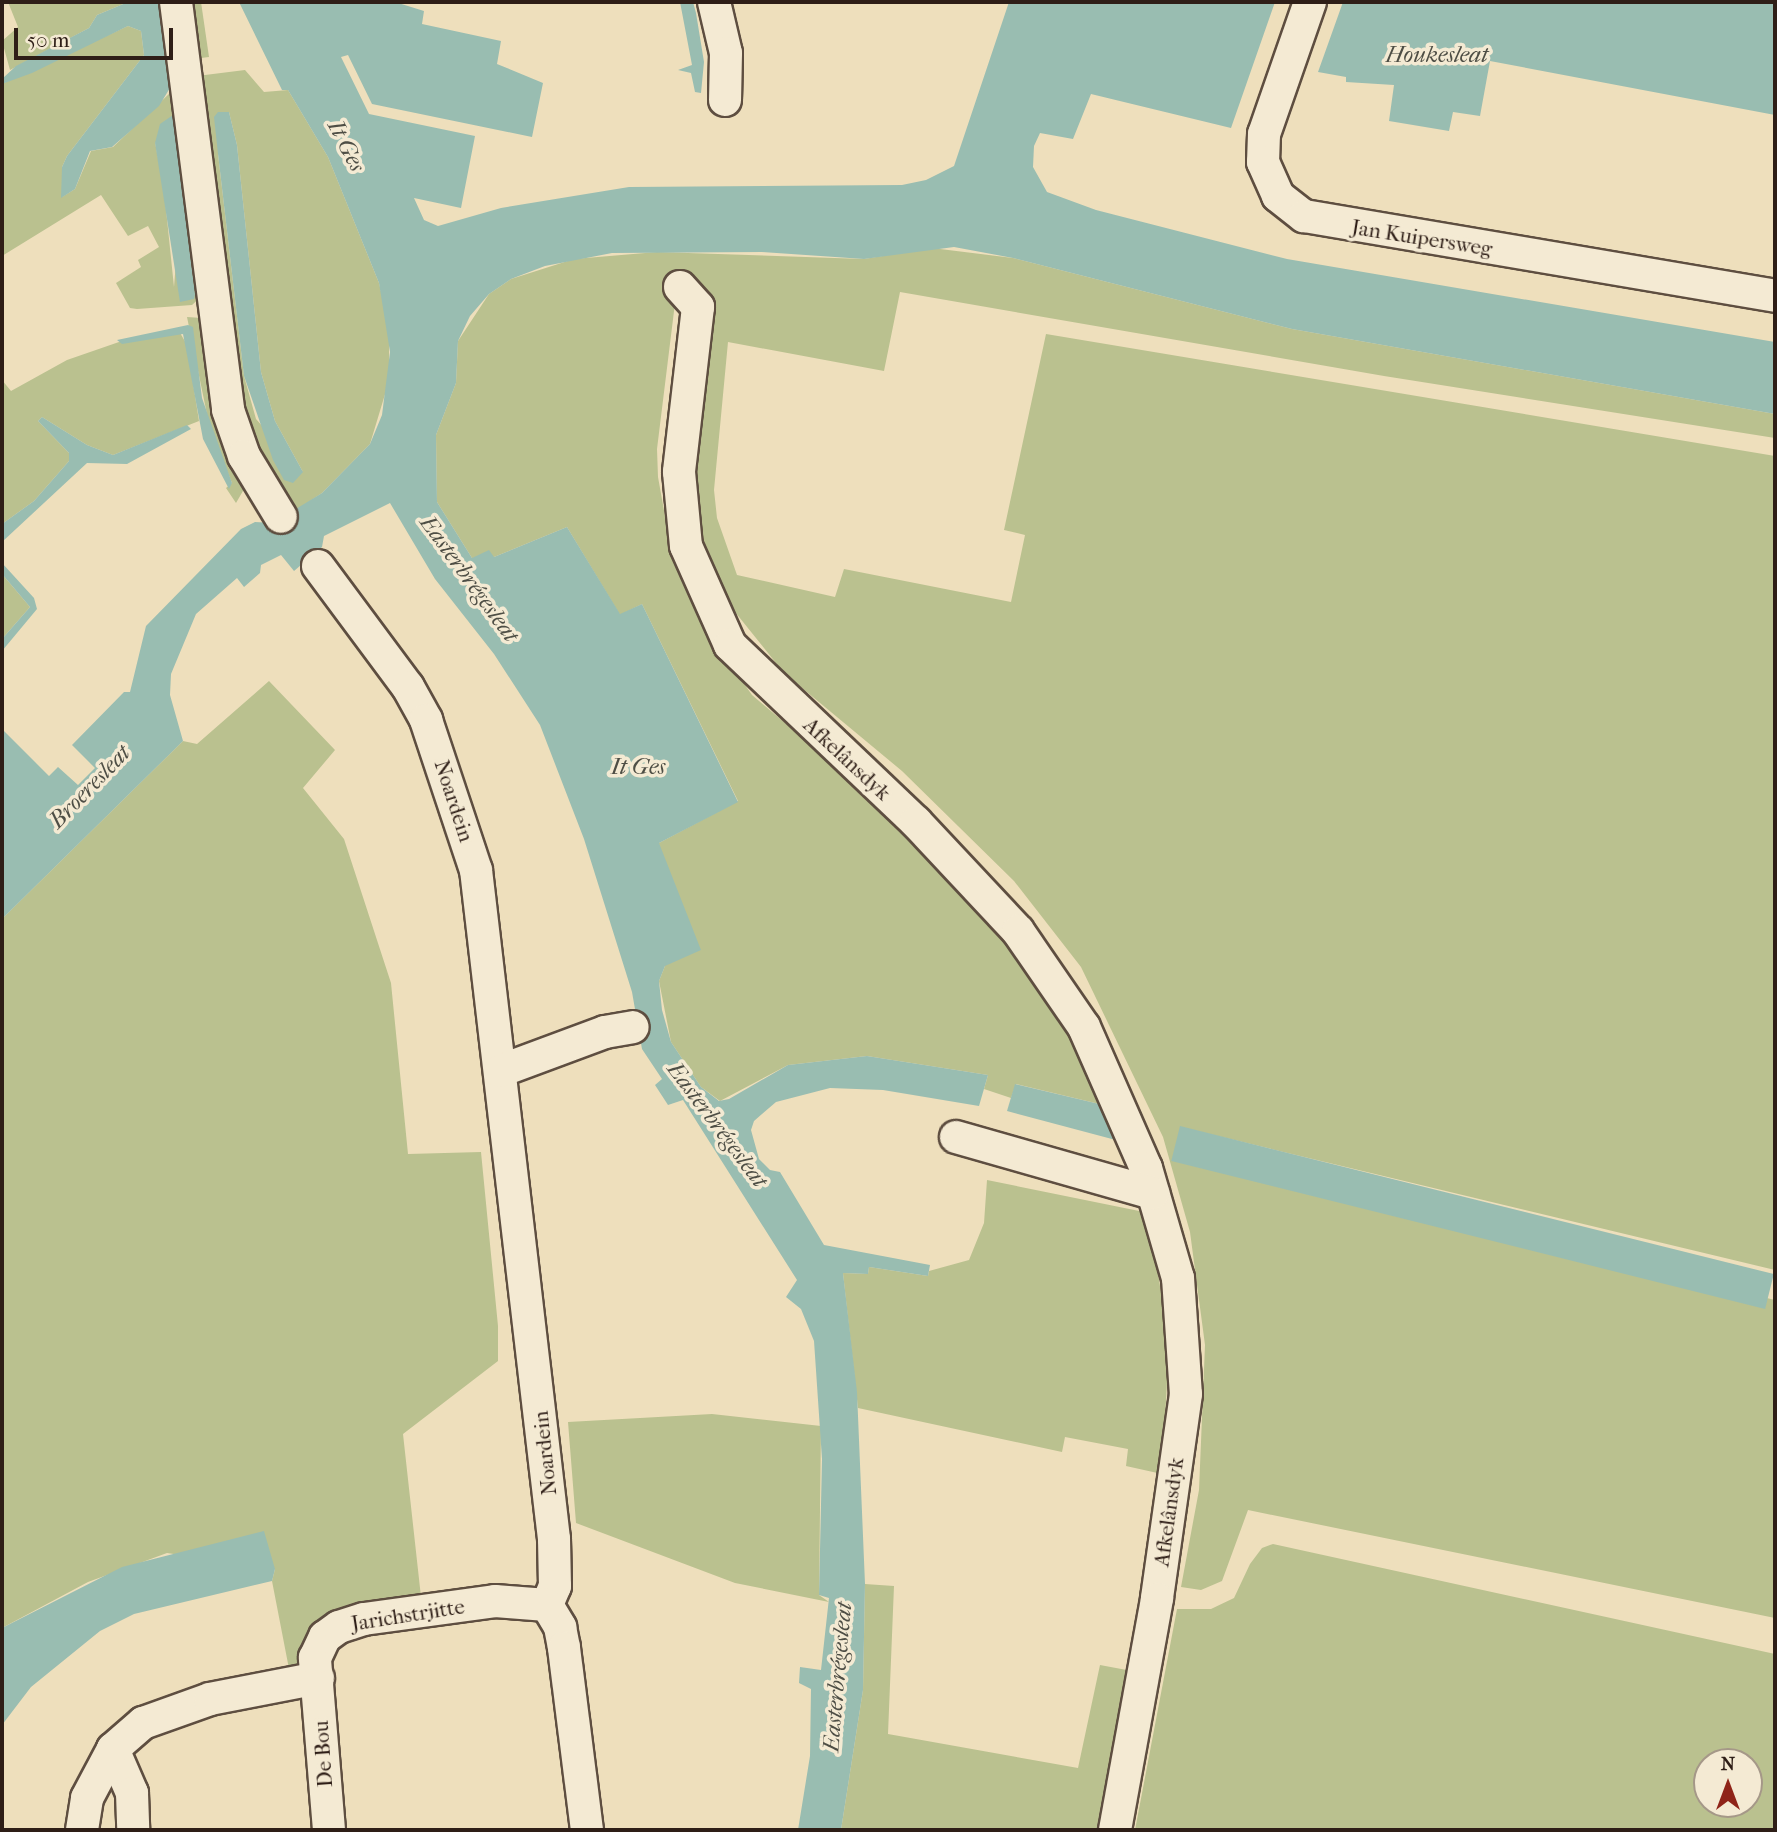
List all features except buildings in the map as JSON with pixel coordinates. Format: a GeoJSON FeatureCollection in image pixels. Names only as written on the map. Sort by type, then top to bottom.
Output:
{"type":"FeatureCollection","features":[{"type":"Feature","properties":{"kind":"street"},"geometry":{"type":"LineString","coordinates":[[176,2],[228,410],[244,456],[281,517]]}},
{"type":"Feature","properties":{"kind":"street"},"geometry":{"type":"LineString","coordinates":[[714,2],[726,53],[725,100]]}},
{"type":"Feature","properties":{"kind":"street","name":"Jan Kuipersweg"},"geometry":{"type":"LineString","coordinates":[[1310,2],[1264,134],[1263,162],[1278,196],[1304,216],[1775,296]]}},
{"type":"Feature","properties":{"kind":"street","name":"Afkelânsdyk"},"geometry":{"type":"LineString","coordinates":[[680,287],[698,307],[679,472],[686,546],[730,645],[916,822],[1018,931],[1084,1027],[1153,1194],[1178,1278],[1186,1394],[1157,1599],[1115,1830]]}},
{"type":"Feature","properties":{"kind":"street","name":"Noardein"},"geometry":{"type":"LineString","coordinates":[[318,566],[408,687],[439,751],[476,870],[554,1539],[555,1586],[547,1605]]}},
{"type":"Feature","properties":{"kind":"street"},"geometry":{"type":"LineString","coordinates":[[500,1071],[605,1032],[633,1027]]}},
{"type":"Feature","properties":{"kind":"street"},"geometry":{"type":"LineString","coordinates":[[957,1137],[1153,1194]]}},
{"type":"Feature","properties":{"kind":"street","name":"Jarichstrjitte"},"geometry":{"type":"LineString","coordinates":[[318,1678],[316,1658],[325,1637],[339,1627],[495,1601],[547,1605]]}},
{"type":"Feature","properties":{"kind":"street"},"geometry":{"type":"LineString","coordinates":[[547,1605],[560,1626],[587,1830]]}},
{"type":"Feature","properties":{"kind":"street"},"geometry":{"type":"LineString","coordinates":[[82,1830],[87,1798],[113,1749],[142,1723],[210,1699],[318,1678]]}},
{"type":"Feature","properties":{"kind":"street","name":"De Bou"},"geometry":{"type":"LineString","coordinates":[[318,1678],[329,1830]]}},
{"type":"Feature","properties":{"kind":"street"},"geometry":{"type":"LineString","coordinates":[[113,1749],[132,1793],[133,1830]]}},
{"type":"Feature","properties":{"kind":"green space"},"geometry":{"type":"Polygon","coordinates":[[[8,2],[128,2],[97,15],[89,28],[10,70],[2,41],[18,27],[8,2]]]}},
{"type":"Feature","properties":{"kind":"green space"},"geometry":{"type":"Polygon","coordinates":[[[159,2],[167,2],[203,295],[192,305],[130,308],[116,283],[141,267],[138,260],[159,247],[148,226],[128,236],[101,195],[2,256],[2,84],[128,26],[141,31],[144,55],[67,156],[62,167],[62,197],[75,189],[91,151],[113,147],[170,93],[173,83],[159,2]],[[155,142],[164,190],[174,287],[183,171],[155,142]]]}},
{"type":"Feature","properties":{"kind":"green space"},"geometry":{"type":"Polygon","coordinates":[[[183,2],[201,2],[209,57],[193,59],[183,2]]]}},
{"type":"Feature","properties":{"kind":"green space"},"geometry":{"type":"Polygon","coordinates":[[[245,70],[264,92],[288,90],[328,157],[379,283],[389,325],[389,381],[370,444],[322,493],[292,513],[245,435],[197,76],[245,70]],[[229,112],[218,154],[244,376],[256,419],[303,472],[275,421],[261,372],[237,145],[229,112]]]}},
{"type":"Feature","properties":{"kind":"green space"},"geometry":{"type":"Polygon","coordinates":[[[932,248],[1013,258],[1292,329],[1775,414],[1775,438],[1384,376],[900,292],[884,371],[728,342],[714,490],[717,518],[737,575],[835,597],[844,569],[1011,602],[1025,535],[1004,530],[1046,334],[1775,456],[1775,1270],[1180,1127],[1191,1160],[1775,1300],[1775,1618],[1248,1510],[1222,1581],[1201,1590],[1181,1587],[1199,1490],[1205,1345],[1190,1232],[1163,1137],[1081,967],[1014,881],[902,771],[784,673],[731,607],[707,554],[693,492],[712,297],[676,295],[657,449],[658,477],[672,555],[698,618],[752,695],[876,800],[1033,960],[1112,1107],[1016,1084],[1011,1098],[984,1089],[988,1075],[867,1056],[788,1065],[720,1101],[701,1087],[671,1042],[659,981],[665,966],[659,843],[738,801],[642,604],[620,615],[567,527],[494,557],[472,558],[437,502],[436,435],[456,383],[458,341],[489,294],[511,279],[574,259],[657,252],[864,259],[932,248]]]}},
{"type":"Feature","properties":{"kind":"green space"},"geometry":{"type":"Polygon","coordinates":[[[187,317],[202,318],[247,484],[236,503],[226,488],[232,483],[210,429],[187,317]]]}},
{"type":"Feature","properties":{"kind":"green space"},"geometry":{"type":"Polygon","coordinates":[[[179,331],[187,345],[199,421],[113,455],[87,445],[42,417],[38,421],[69,453],[69,461],[34,501],[2,524],[2,380],[11,391],[67,360],[119,342],[179,331]]]}},
{"type":"Feature","properties":{"kind":"green space"},"geometry":{"type":"Polygon","coordinates":[[[2,574],[30,607],[2,639],[2,574]]]}},
{"type":"Feature","properties":{"kind":"green space"},"geometry":{"type":"Polygon","coordinates":[[[269,681],[335,750],[303,788],[344,839],[391,983],[408,1154],[481,1152],[498,1326],[498,1361],[403,1434],[421,1597],[339,1610],[327,1618],[304,1664],[290,1674],[272,1581],[275,1569],[167,1553],[88,1582],[2,1628],[2,919],[183,741],[197,744],[269,681]]]}},
{"type":"Feature","properties":{"kind":"green space"},"geometry":{"type":"Polygon","coordinates":[[[987,1180],[1149,1213],[1169,1346],[1162,1474],[1126,1466],[1128,1449],[1065,1437],[1062,1452],[858,1408],[843,1273],[868,1274],[869,1267],[928,1276],[929,1271],[969,1260],[984,1223],[987,1180]]]}},
{"type":"Feature","properties":{"kind":"green space"},"geometry":{"type":"Polygon","coordinates":[[[712,1414],[821,1426],[819,1595],[829,1602],[735,1583],[576,1523],[568,1422],[712,1414]]]}},
{"type":"Feature","properties":{"kind":"green space"},"geometry":{"type":"Polygon","coordinates":[[[1273,1544],[1775,1654],[1775,1830],[1135,1830],[1177,1609],[1211,1609],[1234,1598],[1250,1564],[1262,1548],[1273,1544]]]}},
{"type":"Feature","properties":{"kind":"green space"},"geometry":{"type":"Polygon","coordinates":[[[865,1584],[894,1586],[888,1734],[1078,1768],[1100,1665],[1132,1671],[1101,1830],[841,1830],[863,1690],[865,1584]]]}},
{"type":"Feature","properties":{"kind":"water"},"geometry":{"type":"Polygon","coordinates":[[[128,2],[159,2],[173,83],[159,106],[112,147],[90,151],[75,189],[61,198],[62,167],[67,156],[144,55],[141,31],[128,26],[32,73],[2,84],[2,79],[16,66],[89,28],[97,15],[128,2]]]}},
{"type":"Feature","properties":{"kind":"water","name":"It Ges"},"geometry":{"type":"Polygon","coordinates":[[[239,2],[395,2],[424,11],[422,24],[501,41],[497,64],[543,83],[532,137],[372,104],[348,55],[341,57],[369,114],[475,136],[461,208],[414,198],[424,220],[438,226],[501,208],[629,187],[902,185],[926,180],[954,166],[1009,2],[1275,2],[1231,128],[1091,94],[1073,139],[1040,133],[1034,146],[1033,167],[1047,192],[1096,210],[1287,259],[1775,342],[1775,414],[1292,329],[1013,258],[954,247],[864,259],[762,252],[612,253],[545,266],[511,279],[489,294],[470,316],[458,341],[456,383],[436,435],[437,502],[472,558],[489,550],[494,557],[567,527],[620,614],[642,604],[738,802],[659,843],[701,950],[665,966],[659,981],[662,1010],[671,1042],[701,1087],[719,1101],[729,1099],[788,1065],[867,1056],[988,1075],[979,1106],[883,1090],[830,1088],[776,1102],[754,1121],[751,1130],[759,1159],[770,1170],[780,1172],[824,1245],[930,1265],[928,1276],[869,1267],[868,1274],[843,1273],[857,1392],[865,1584],[863,1690],[841,1830],[798,1830],[810,1756],[811,1689],[799,1683],[800,1667],[821,1670],[829,1598],[819,1595],[822,1459],[814,1341],[801,1309],[786,1297],[797,1280],[683,1100],[668,1105],[655,1085],[662,1079],[642,1049],[632,992],[584,839],[540,725],[494,654],[435,579],[390,503],[324,536],[322,547],[294,571],[281,555],[261,565],[260,573],[244,587],[237,578],[196,614],[171,674],[170,695],[183,741],[2,919],[2,729],[49,776],[58,767],[78,785],[95,768],[72,745],[124,692],[130,692],[146,626],[241,529],[255,522],[273,523],[322,493],[370,444],[382,415],[390,352],[379,283],[328,157],[288,90],[282,90],[239,2]]]}},
{"type":"Feature","properties":{"kind":"water"},"geometry":{"type":"Polygon","coordinates":[[[680,2],[693,2],[696,13],[704,62],[701,93],[695,92],[691,73],[678,70],[692,65],[680,2]]]}},
{"type":"Feature","properties":{"kind":"water","name":"Houkesleat"},"geometry":{"type":"Polygon","coordinates":[[[1343,2],[1775,2],[1775,115],[1490,61],[1480,116],[1453,112],[1449,131],[1389,121],[1394,85],[1346,82],[1346,77],[1318,72],[1343,2]]]}},
{"type":"Feature","properties":{"kind":"water"},"geometry":{"type":"Polygon","coordinates":[[[218,112],[229,112],[237,145],[261,372],[275,421],[303,472],[293,483],[284,480],[273,460],[244,376],[214,117],[218,112]]]}},
{"type":"Feature","properties":{"kind":"water"},"geometry":{"type":"Polygon","coordinates":[[[173,115],[195,294],[194,299],[180,302],[155,143],[160,124],[173,115]]]}},
{"type":"Feature","properties":{"kind":"water"},"geometry":{"type":"Polygon","coordinates":[[[188,325],[193,327],[202,398],[232,483],[229,489],[203,439],[183,334],[122,344],[117,340],[188,325]]]}},
{"type":"Feature","properties":{"kind":"water"},"geometry":{"type":"Polygon","coordinates":[[[42,417],[87,445],[113,455],[187,425],[191,429],[127,464],[87,463],[2,542],[2,524],[34,501],[69,461],[69,453],[38,421],[42,417]]]}},
{"type":"Feature","properties":{"kind":"water"},"geometry":{"type":"Polygon","coordinates":[[[2,563],[34,598],[37,609],[2,651],[2,639],[30,607],[2,574],[2,563]]]}},
{"type":"Feature","properties":{"kind":"water"},"geometry":{"type":"Polygon","coordinates":[[[1015,1084],[1112,1107],[1127,1143],[1007,1111],[1015,1084]]]}},
{"type":"Feature","properties":{"kind":"water"},"geometry":{"type":"Polygon","coordinates":[[[1180,1126],[1774,1274],[1765,1309],[1171,1161],[1180,1126]]]}},
{"type":"Feature","properties":{"kind":"water"},"geometry":{"type":"Polygon","coordinates":[[[264,1531],[275,1569],[272,1581],[134,1614],[100,1631],[31,1687],[2,1725],[2,1628],[122,1567],[264,1531]]]}},
{"type":"Feature","properties":{"kind":"water label","name":"Easterbrégesleat"},"geometry":{"type":"Point","coordinates":[469,579]}},
{"type":"Feature","properties":{"kind":"water label","name":"Broeresleat"},"geometry":{"type":"Point","coordinates":[90,787]}},
{"type":"Feature","properties":{"kind":"water label","name":"Easterbrégesleat"},"geometry":{"type":"Point","coordinates":[717,1125]}},
{"type":"Feature","properties":{"kind":"water label","name":"Easterbrégesleat"},"geometry":{"type":"Point","coordinates":[838,1677]}}]}
